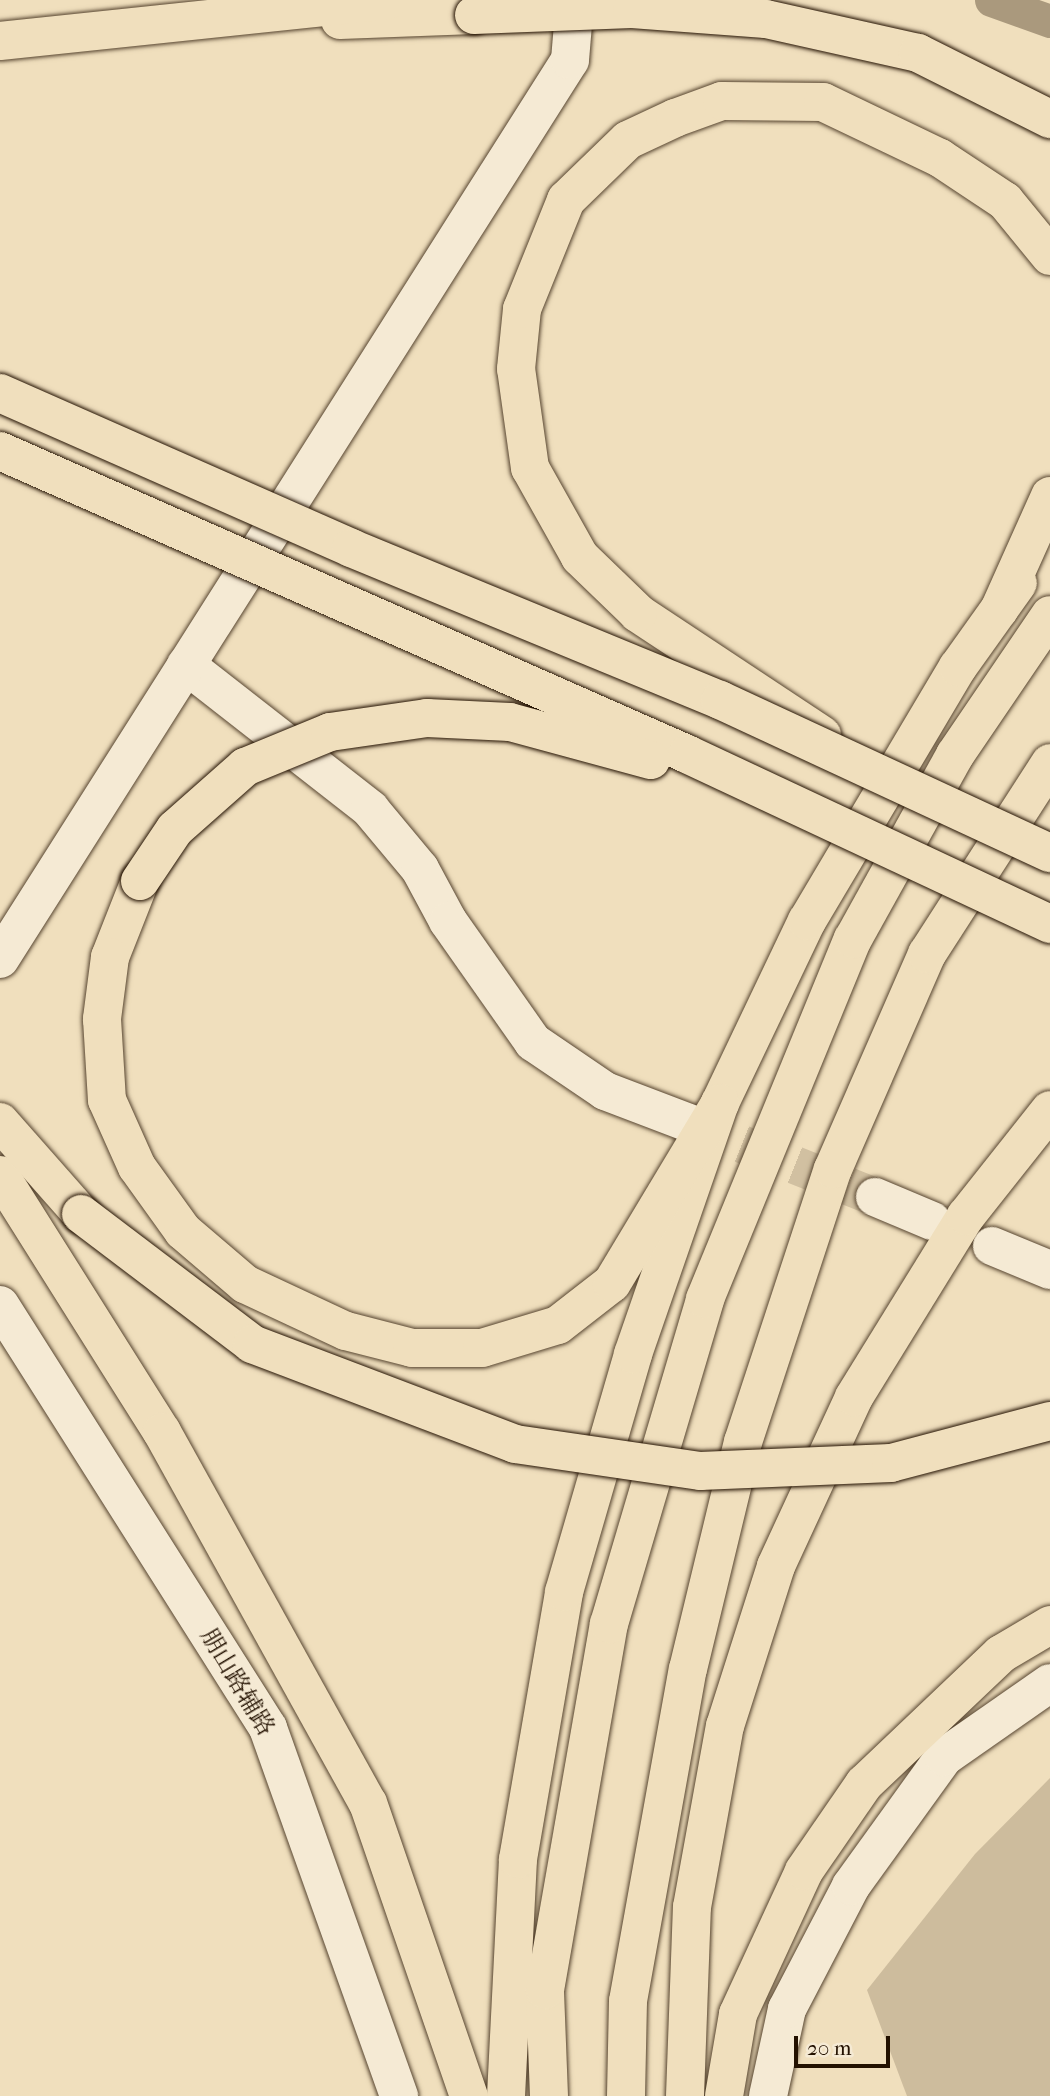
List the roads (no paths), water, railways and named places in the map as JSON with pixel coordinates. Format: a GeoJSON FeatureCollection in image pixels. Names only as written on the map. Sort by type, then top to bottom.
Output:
{"type":"FeatureCollection","features":[{"type":"Feature","properties":{"kind":"main road"},"geometry":{"type":"LineString","coordinates":[[0,41],[388,0]]}},
{"type":"Feature","properties":{"kind":"main road"},"geometry":{"type":"LineString","coordinates":[[110,29],[632,9],[766,19],[918,54],[1050,119]]}},
{"type":"Feature","properties":{"kind":"main road"},"geometry":{"type":"LineString","coordinates":[[873,770],[638,613],[580,558],[530,468],[520,425],[522,309],[566,200],[628,141],[722,101],[823,102],[940,158],[1005,201],[1050,256]]}},
{"type":"Feature","properties":{"kind":"main road"},"geometry":{"type":"LineString","coordinates":[[0,393],[873,770],[1050,853]]}},
{"type":"Feature","properties":{"kind":"main road"},"geometry":{"type":"LineString","coordinates":[[0,451],[769,792],[1050,924]]}},
{"type":"Feature","properties":{"kind":"main road"},"geometry":{"type":"LineString","coordinates":[[999,610],[1050,496]]}},
{"type":"Feature","properties":{"kind":"main road"},"geometry":{"type":"LineString","coordinates":[[769,792],[510,722],[403,721],[330,732],[245,767],[175,829],[140,881],[110,957],[102,1018],[107,1100],[127,1145],[183,1231],[235,1276],[346,1331],[412,1348],[482,1348],[558,1325],[612,1283],[807,921],[958,667],[1050,539]]}},
{"type":"Feature","properties":{"kind":"main road"},"geometry":{"type":"LineString","coordinates":[[549,2096],[545,1990],[609,1624],[705,1299],[853,939],[955,755],[1050,615]]}},
{"type":"Feature","properties":{"kind":"main road"},"geometry":{"type":"LineString","coordinates":[[626,2096],[628,2001],[688,1669],[743,1442],[833,1169],[927,954],[1050,763]]}},
{"type":"Feature","properties":{"kind":"main road"},"geometry":{"type":"LineString","coordinates":[[685,2096],[692,1907],[724,1726],[776,1566],[854,1397],[966,1216],[1050,1110]]}},
{"type":"Feature","properties":{"kind":"main road"},"geometry":{"type":"LineString","coordinates":[[506,2096],[518,1859],[564,1592],[705,1113]]}},
{"type":"Feature","properties":{"kind":"main road"},"geometry":{"type":"LineString","coordinates":[[0,1122],[116,1247],[252,1344],[515,1444],[700,1471],[891,1463],[1050,1421]]}},
{"type":"Feature","properties":{"kind":"main road"},"geometry":{"type":"LineString","coordinates":[[0,1175],[162,1432],[368,1803],[469,2096]]}},
{"type":"Feature","properties":{"kind":"main road"},"geometry":{"type":"LineString","coordinates":[[724,2096],[738,2014],[804,1871],[864,1784],[1002,1654],[1050,1625]]}},
{"type":"Feature","properties":{"kind":"street"},"geometry":{"type":"LineString","coordinates":[[0,959],[570,60],[575,0]]}},
{"type":"Feature","properties":{"kind":"street"},"geometry":{"type":"LineString","coordinates":[[186,665],[370,808],[420,869],[448,921],[533,1042],[605,1091],[705,1113]]}},
{"type":"Feature","properties":{"kind":"street"},"geometry":{"type":"LineString","coordinates":[[875,1197],[932,1222]]}},
{"type":"Feature","properties":{"kind":"street"},"geometry":{"type":"LineString","coordinates":[[992,1246],[1050,1270]]}},
{"type":"Feature","properties":{"kind":"street","name":"朋山路辅路"},"geometry":{"type":"LineString","coordinates":[[0,1305],[268,1728],[399,2096]]}},
{"type":"Feature","properties":{"kind":"street"},"geometry":{"type":"LineString","coordinates":[[768,2096],[787,2009],[851,1886],[944,1757],[1050,1683]]}},
{"type":"Feature","properties":{"kind":"waterway"},"geometry":{"type":"LineString","coordinates":[[991,0],[1050,21]]}},
{"type":"Feature","properties":{"kind":"tunnel"},"geometry":{"type":"LineString","coordinates":[[689,1123],[875,1197]]}}]}
